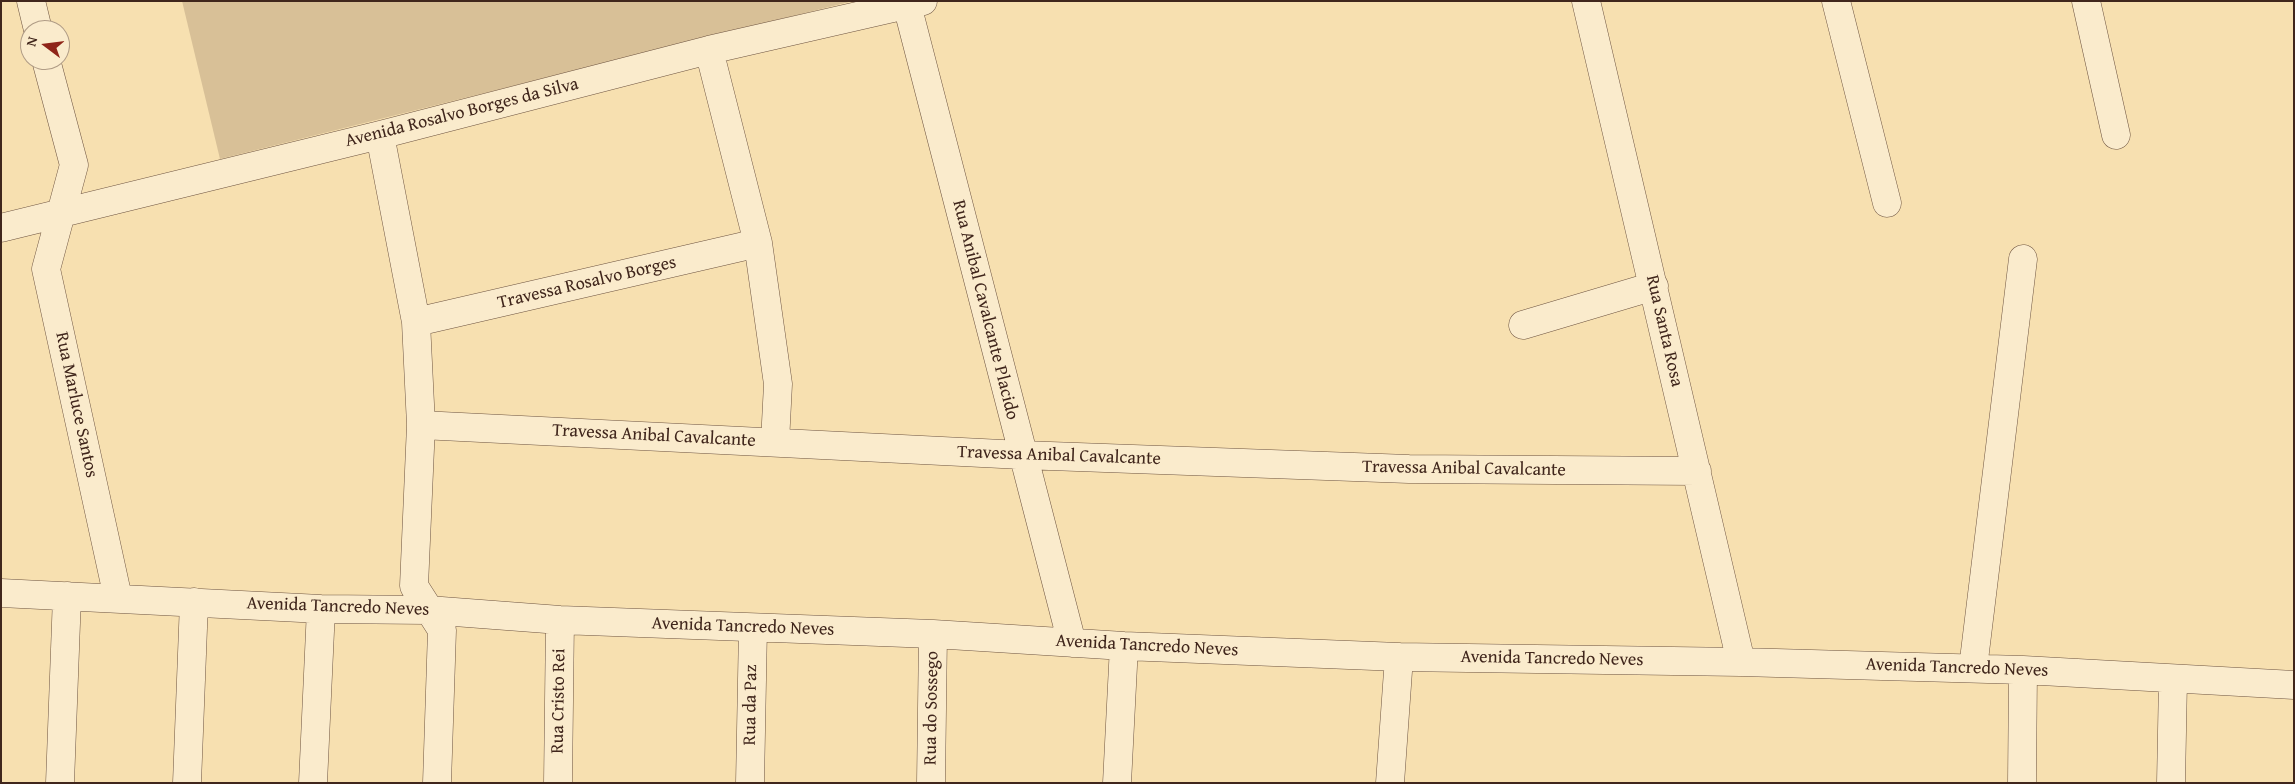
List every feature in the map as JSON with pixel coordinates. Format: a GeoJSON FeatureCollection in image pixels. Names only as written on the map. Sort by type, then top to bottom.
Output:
{"type":"FeatureCollection","features":[{"type":"Feature","properties":{"kind":"street"},"geometry":{"type":"LineString","coordinates":[[31,1],[36,20]]}},
{"type":"Feature","properties":{"kind":"street","name":"Rua Santa Rosa"},"geometry":{"type":"LineString","coordinates":[[1586,1],[1741,662]]}},
{"type":"Feature","properties":{"kind":"street"},"geometry":{"type":"LineString","coordinates":[[1836,1],[1887,202]]}},
{"type":"Feature","properties":{"kind":"street"},"geometry":{"type":"LineString","coordinates":[[2086,1],[2116,135]]}},
{"type":"Feature","properties":{"kind":"street","name":"Avenida Rosalvo Borges da Silva"},"geometry":{"type":"LineString","coordinates":[[1,228],[380,135],[709,50],[912,3]]}},
{"type":"Feature","properties":{"kind":"street","name":"Rua Anibal Cavalcante Placido"},"geometry":{"type":"LineString","coordinates":[[912,3],[1022,455],[1072,643]]}},
{"type":"Feature","properties":{"kind":"street"},"geometry":{"type":"LineString","coordinates":[[709,50],[758,243],[778,384],[775,442]]}},
{"type":"Feature","properties":{"kind":"street","name":"Rua Marluce Santos"},"geometry":{"type":"LineString","coordinates":[[49,70],[74,165],[46,269],[118,598]]}},
{"type":"Feature","properties":{"kind":"street"},"geometry":{"type":"LineString","coordinates":[[380,135],[416,322],[421,424],[414,586],[442,630],[437,783]]}},
{"type":"Feature","properties":{"kind":"street","name":"Travessa Rosalvo Borges"},"geometry":{"type":"LineString","coordinates":[[416,322],[758,243]]}},
{"type":"Feature","properties":{"kind":"street"},"geometry":{"type":"LineString","coordinates":[[1973,668],[2024,259]]}},
{"type":"Feature","properties":{"kind":"street"},"geometry":{"type":"LineString","coordinates":[[1523,325],[1654,286]]}},
{"type":"Feature","properties":{"kind":"street","name":"Travessa Anibal Cavalcante"},"geometry":{"type":"LineString","coordinates":[[421,424],[1022,455],[1410,469],[1697,471]]}},
{"type":"Feature","properties":{"kind":"street","name":"Avenida Tancredo Neves"},"geometry":{"type":"LineString","coordinates":[[1,593],[321,609],[428,610],[560,620],[933,634],[1124,646],[1399,657],[1741,662],[1973,668],[2294,685]]}},
{"type":"Feature","properties":{"kind":"street"},"geometry":{"type":"LineString","coordinates":[[60,783],[67,596]]}},
{"type":"Feature","properties":{"kind":"street"},"geometry":{"type":"LineString","coordinates":[[187,783],[194,602]]}},
{"type":"Feature","properties":{"kind":"street"},"geometry":{"type":"LineString","coordinates":[[313,783],[321,609]]}},
{"type":"Feature","properties":{"kind":"street","name":"Rua Cristo Rei"},"geometry":{"type":"LineString","coordinates":[[558,783],[560,620]]}},
{"type":"Feature","properties":{"kind":"street","name":"Rua da Paz"},"geometry":{"type":"LineString","coordinates":[[750,783],[753,628]]}},
{"type":"Feature","properties":{"kind":"street","name":"Rua do Sossego"},"geometry":{"type":"LineString","coordinates":[[931,783],[933,634]]}},
{"type":"Feature","properties":{"kind":"street"},"geometry":{"type":"LineString","coordinates":[[1117,783],[1124,646]]}},
{"type":"Feature","properties":{"kind":"street"},"geometry":{"type":"LineString","coordinates":[[1390,783],[1399,657]]}},
{"type":"Feature","properties":{"kind":"street"},"geometry":{"type":"LineString","coordinates":[[2022,783],[2023,670]]}},
{"type":"Feature","properties":{"kind":"street"},"geometry":{"type":"LineString","coordinates":[[2171,783],[2173,680]]}},
{"type":"Feature","properties":{"kind":"shaded area"},"geometry":{"type":"Polygon","coordinates":[[[182,1],[853,1],[220,159],[182,1]]]}}]}
